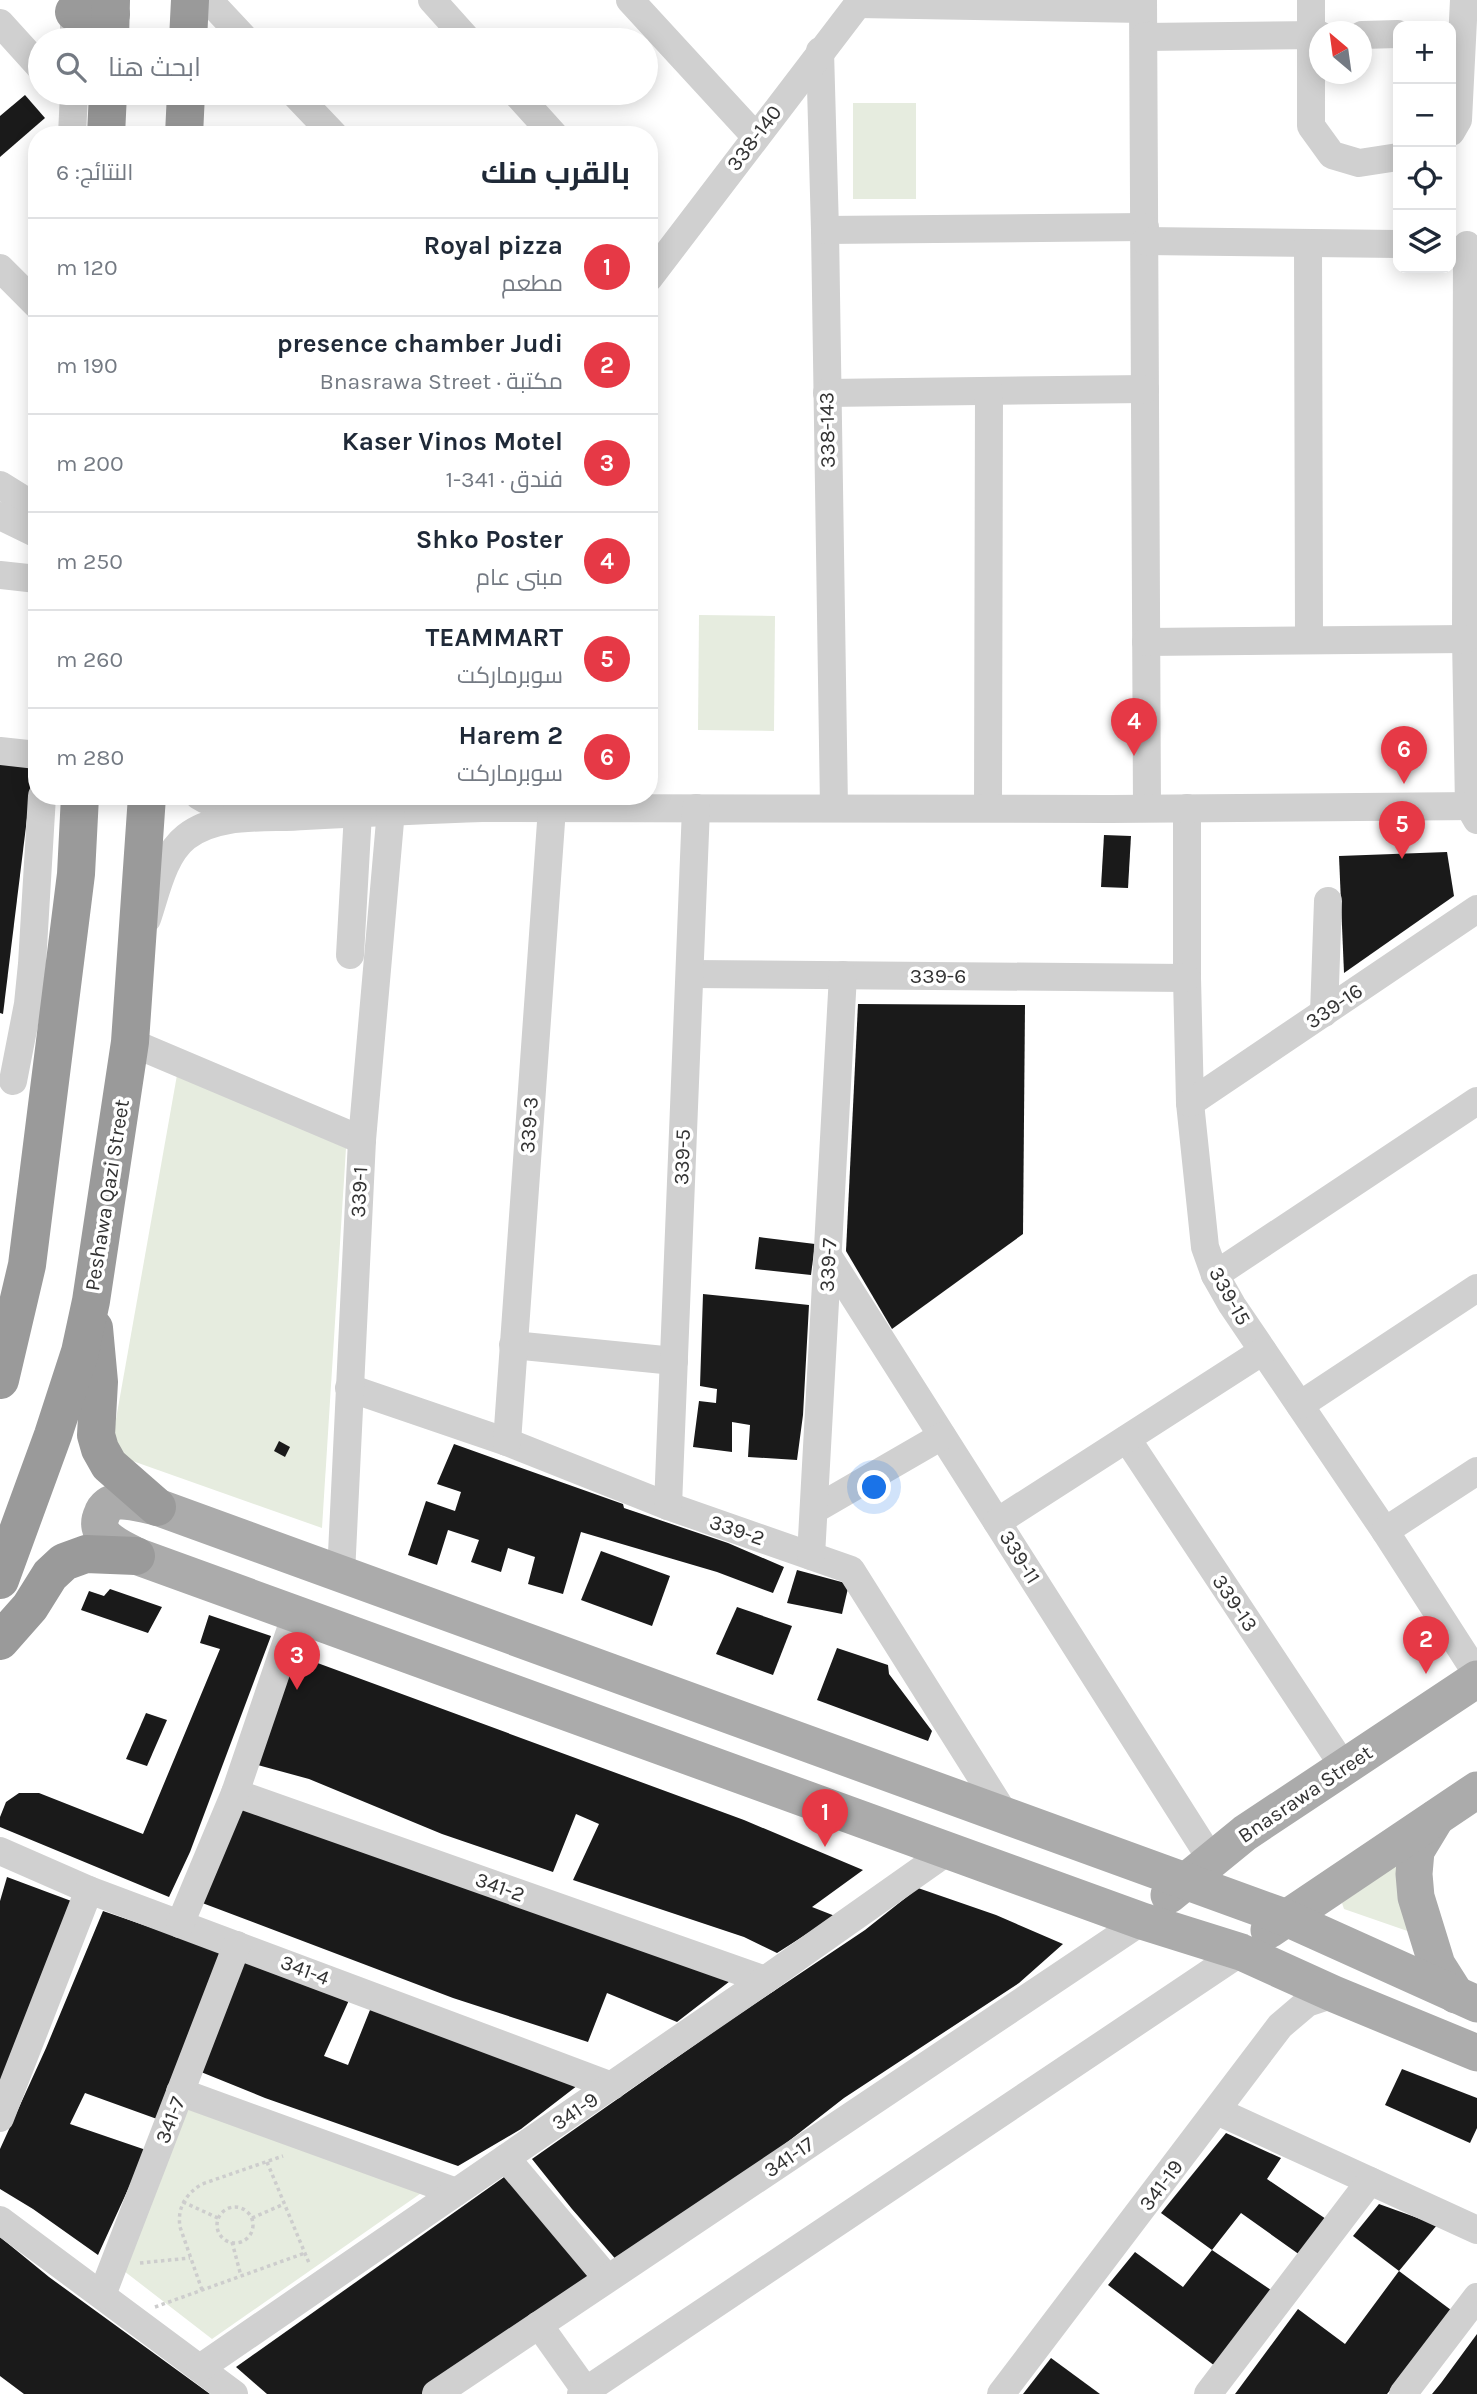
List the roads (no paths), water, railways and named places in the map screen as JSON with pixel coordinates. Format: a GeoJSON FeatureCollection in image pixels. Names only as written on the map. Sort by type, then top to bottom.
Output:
{"type":"FeatureCollection","features":[{"type":"Feature","properties":{"kind":"highway"},"geometry":{"type":"LineString","coordinates":[[74,18],[111,18]]}},
{"type":"Feature","properties":{"kind":"highway"},"geometry":{"type":"LineString","coordinates":[[86,105],[100,126]]}},
{"type":"Feature","properties":{"kind":"highway"},"geometry":{"type":"LineString","coordinates":[[184,126],[185,105]]}},
{"type":"Feature","properties":{"kind":"highway"},"geometry":{"type":"LineString","coordinates":[[0,1380],[27,1265],[76,874],[80,805]]}},
{"type":"Feature","properties":{"kind":"highway","name":"Peshawa Qazi Street"},"geometry":{"type":"LineString","coordinates":[[0,1580],[53,1435],[79,1352],[91,1301],[130,1042],[146,805]]}},
{"type":"Feature","properties":{"kind":"highway"},"geometry":{"type":"LineString","coordinates":[[0,1306],[27,1265]]}},
{"type":"Feature","properties":{"kind":"highway"},"geometry":{"type":"LineString","coordinates":[[91,1301],[99,1382],[96,1435],[98,1444],[109,1465],[157,1507]]}},
{"type":"Feature","properties":{"kind":"highway"},"geometry":{"type":"LineString","coordinates":[[0,1641],[30,1608],[53,1571],[64,1562],[86,1554],[136,1556]]}},
{"type":"Feature","properties":{"kind":"main road"},"geometry":{"type":"LineString","coordinates":[[1467,2000],[1284,1917],[157,1507],[118,1501],[111,1503],[103,1511],[100,1526],[104,1536],[136,1556],[1142,1921],[1241,1952],[1477,2053]]}},
{"type":"Feature","properties":{"kind":"main road","name":"Bnasrawa Street"},"geometry":{"type":"LineString","coordinates":[[1142,1921],[1183,1882],[1245,1833],[1477,1677]]}},
{"type":"Feature","properties":{"kind":"main road"},"geometry":{"type":"LineString","coordinates":[[1241,1952],[1284,1917],[1477,1790]]}},
{"type":"Feature","properties":{"kind":"main road"},"geometry":{"type":"LineString","coordinates":[[1438,1816],[1416,1851],[1416,1897],[1437,1965],[1467,2000]]}},
{"type":"Feature","properties":{"kind":"street"},"geometry":{"type":"LineString","coordinates":[[432,0],[457,28]]}},
{"type":"Feature","properties":{"kind":"street"},"geometry":{"type":"LineString","coordinates":[[630,0],[656,28]]}},
{"type":"Feature","properties":{"kind":"street"},"geometry":{"type":"LineString","coordinates":[[1311,0],[1313,21]]}},
{"type":"Feature","properties":{"kind":"street"},"geometry":{"type":"LineString","coordinates":[[1456,123],[1464,33],[1464,0]]}},
{"type":"Feature","properties":{"kind":"street"},"geometry":{"type":"LineString","coordinates":[[850,5],[1143,4],[1147,808]]}},
{"type":"Feature","properties":{"kind":"street","name":"338-140"},"geometry":{"type":"LineString","coordinates":[[658,253],[756,137],[820,51],[850,5]]}},
{"type":"Feature","properties":{"kind":"street"},"geometry":{"type":"LineString","coordinates":[[202,12],[227,28]]}},
{"type":"Feature","properties":{"kind":"street"},"geometry":{"type":"LineString","coordinates":[[0,23],[28,54]]}},
{"type":"Feature","properties":{"kind":"street"},"geometry":{"type":"LineString","coordinates":[[658,30],[756,137]]}},
{"type":"Feature","properties":{"kind":"street"},"geometry":{"type":"LineString","coordinates":[[1372,35],[1393,34]]}},
{"type":"Feature","properties":{"kind":"street"},"geometry":{"type":"LineString","coordinates":[[1144,37],[1309,35]]}},
{"type":"Feature","properties":{"kind":"street","name":"338-143"},"geometry":{"type":"LineString","coordinates":[[820,51],[834,808]]}},
{"type":"Feature","properties":{"kind":"street"},"geometry":{"type":"LineString","coordinates":[[1313,84],[1311,125],[1332,155],[1359,163],[1393,158]]}},
{"type":"Feature","properties":{"kind":"street"},"geometry":{"type":"LineString","coordinates":[[74,126],[78,105]]}},
{"type":"Feature","properties":{"kind":"street"},"geometry":{"type":"LineString","coordinates":[[306,105],[326,126]]}},
{"type":"Feature","properties":{"kind":"street"},"geometry":{"type":"LineString","coordinates":[[527,105],[546,126]]}},
{"type":"Feature","properties":{"kind":"street"},"geometry":{"type":"LineString","coordinates":[[825,230],[1145,234],[1308,243],[1393,244]]}},
{"type":"Feature","properties":{"kind":"street"},"geometry":{"type":"LineString","coordinates":[[1308,243],[1309,640]]}},
{"type":"Feature","properties":{"kind":"street"},"geometry":{"type":"LineString","coordinates":[[517,805],[552,808],[1474,811],[1465,639],[1465,245]]}},
{"type":"Feature","properties":{"kind":"street"},"geometry":{"type":"LineString","coordinates":[[0,268],[28,296]]}},
{"type":"Feature","properties":{"kind":"street"},"geometry":{"type":"LineString","coordinates":[[827,393],[1145,389]]}},
{"type":"Feature","properties":{"kind":"street"},"geometry":{"type":"LineString","coordinates":[[988,808],[989,391]]}},
{"type":"Feature","properties":{"kind":"street"},"geometry":{"type":"LineString","coordinates":[[0,485],[28,502]]}},
{"type":"Feature","properties":{"kind":"street"},"geometry":{"type":"LineString","coordinates":[[0,516],[28,530]]}},
{"type":"Feature","properties":{"kind":"street"},"geometry":{"type":"LineString","coordinates":[[0,575],[28,578]]}},
{"type":"Feature","properties":{"kind":"street"},"geometry":{"type":"LineString","coordinates":[[1146,642],[1465,639]]}},
{"type":"Feature","properties":{"kind":"street"},"geometry":{"type":"LineString","coordinates":[[0,751],[28,754]]}},
{"type":"Feature","properties":{"kind":"street"},"geometry":{"type":"LineString","coordinates":[[41,805],[28,1004],[6,1080],[50,1086]]}},
{"type":"Feature","properties":{"kind":"street"},"geometry":{"type":"LineString","coordinates":[[222,805],[391,810]]}},
{"type":"Feature","properties":{"kind":"street"},"geometry":{"type":"LineString","coordinates":[[136,948],[170,857],[178,844],[202,827],[238,819],[448,805]]}},
{"type":"Feature","properties":{"kind":"street","name":"339-3"},"geometry":{"type":"LineString","coordinates":[[507,1442],[552,808]]}},
{"type":"Feature","properties":{"kind":"street","name":"339-5"},"geometry":{"type":"LineString","coordinates":[[668,1506],[696,808]]}},
{"type":"Feature","properties":{"kind":"street","name":"339-15"},"geometry":{"type":"LineString","coordinates":[[1187,808],[1190,1103],[1205,1247],[1215,1275],[1232,1305],[1385,1531],[1477,1677]]}},
{"type":"Feature","properties":{"kind":"street","name":"339-1"},"geometry":{"type":"LineString","coordinates":[[341,1574],[362,1140],[391,810]]}},
{"type":"Feature","properties":{"kind":"street"},"geometry":{"type":"LineString","coordinates":[[350,955],[358,813]]}},
{"type":"Feature","properties":{"kind":"street"},"geometry":{"type":"LineString","coordinates":[[1324,1013],[1328,901]]}},
{"type":"Feature","properties":{"kind":"street","name":"339-16"},"geometry":{"type":"LineString","coordinates":[[1190,1103],[1477,909]]}},
{"type":"Feature","properties":{"kind":"street","name":"339-6"},"geometry":{"type":"LineString","coordinates":[[690,974],[1187,978]]}},
{"type":"Feature","properties":{"kind":"street","name":"339-7"},"geometry":{"type":"LineString","coordinates":[[811,1556],[843,975]]}},
{"type":"Feature","properties":{"kind":"street"},"geometry":{"type":"LineString","coordinates":[[130,1042],[362,1140]]}},
{"type":"Feature","properties":{"kind":"street"},"geometry":{"type":"LineString","coordinates":[[1215,1275],[1477,1101]]}},
{"type":"Feature","properties":{"kind":"street","name":"339-11"},"geometry":{"type":"LineString","coordinates":[[828,1256],[1211,1859]]}},
{"type":"Feature","properties":{"kind":"street"},"geometry":{"type":"LineString","coordinates":[[1300,1405],[1477,1288]]}},
{"type":"Feature","properties":{"kind":"street"},"geometry":{"type":"LineString","coordinates":[[513,1345],[674,1361]]}},
{"type":"Feature","properties":{"kind":"street"},"geometry":{"type":"LineString","coordinates":[[997,1522],[1264,1351]]}},
{"type":"Feature","properties":{"kind":"street","name":"339-2"},"geometry":{"type":"LineString","coordinates":[[349,1388],[507,1442],[668,1506],[851,1570],[1007,1818]]}},
{"type":"Feature","properties":{"kind":"street"},"geometry":{"type":"LineString","coordinates":[[814,1510],[942,1436]]}},
{"type":"Feature","properties":{"kind":"street","name":"339-13"},"geometry":{"type":"LineString","coordinates":[[1127,1439],[1344,1767]]}},
{"type":"Feature","properties":{"kind":"street"},"geometry":{"type":"LineString","coordinates":[[1385,1531],[1477,1471]]}},
{"type":"Feature","properties":{"kind":"street"},"geometry":{"type":"LineString","coordinates":[[180,1924],[235,1793],[296,1614]]}},
{"type":"Feature","properties":{"kind":"street","name":"341-2"},"geometry":{"type":"LineString","coordinates":[[235,1793],[765,1980]]}},
{"type":"Feature","properties":{"kind":"street","name":"341-9"},"geometry":{"type":"LineString","coordinates":[[200,2368],[612,2086],[948,1850]]}},
{"type":"Feature","properties":{"kind":"street","name":"341-4"},"geometry":{"type":"LineString","coordinates":[[0,1851],[89,1890],[612,2086]]}},
{"type":"Feature","properties":{"kind":"street"},"geometry":{"type":"LineString","coordinates":[[0,2118],[89,1890]]}},
{"type":"Feature","properties":{"kind":"street","name":"341-17"},"geometry":{"type":"LineString","coordinates":[[436,2394],[1142,1921]]}},
{"type":"Feature","properties":{"kind":"street","name":"341-7"},"geometry":{"type":"LineString","coordinates":[[102,2295],[237,1945]]}},
{"type":"Feature","properties":{"kind":"street"},"geometry":{"type":"LineString","coordinates":[[538,2325],[583,2392],[1241,1952]]}},
{"type":"Feature","properties":{"kind":"street","name":"341-19"},"geometry":{"type":"LineString","coordinates":[[1001,2394],[1280,2026],[1307,2003],[1334,1994]]}},
{"type":"Feature","properties":{"kind":"street"},"geometry":{"type":"LineString","coordinates":[[180,2092],[456,2192]]}},
{"type":"Feature","properties":{"kind":"street"},"geometry":{"type":"LineString","coordinates":[[1217,2111],[1477,2230]]}},
{"type":"Feature","properties":{"kind":"street"},"geometry":{"type":"LineString","coordinates":[[506,2158],[607,2278]]}},
{"type":"Feature","properties":{"kind":"street"},"geometry":{"type":"LineString","coordinates":[[1208,2394],[1370,2181]]}},
{"type":"Feature","properties":{"kind":"street"},"geometry":{"type":"LineString","coordinates":[[0,2220],[234,2394]]}},
{"type":"Feature","properties":{"kind":"street"},"geometry":{"type":"LineString","coordinates":[[1403,2394],[1477,2297]]}},
{"type":"Feature","properties":{"kind":"place","name":"Shko Poster"},"geometry":{"type":"Point","coordinates":[1134,756]}},
{"type":"Feature","properties":{"kind":"place","name":"Harem 2"},"geometry":{"type":"Point","coordinates":[1404,784]}},
{"type":"Feature","properties":{"kind":"place","name":"TEAMMART"},"geometry":{"type":"Point","coordinates":[1402,859]}},
{"type":"Feature","properties":{"kind":"place","name":"presence chamber Judi"},"geometry":{"type":"Point","coordinates":[1426,1674]}},
{"type":"Feature","properties":{"kind":"place","name":"Kaser Vinos Motel"},"geometry":{"type":"Point","coordinates":[297,1690]}},
{"type":"Feature","properties":{"kind":"place","name":"Royal pizza"},"geometry":{"type":"Point","coordinates":[825,1847]}}]}
